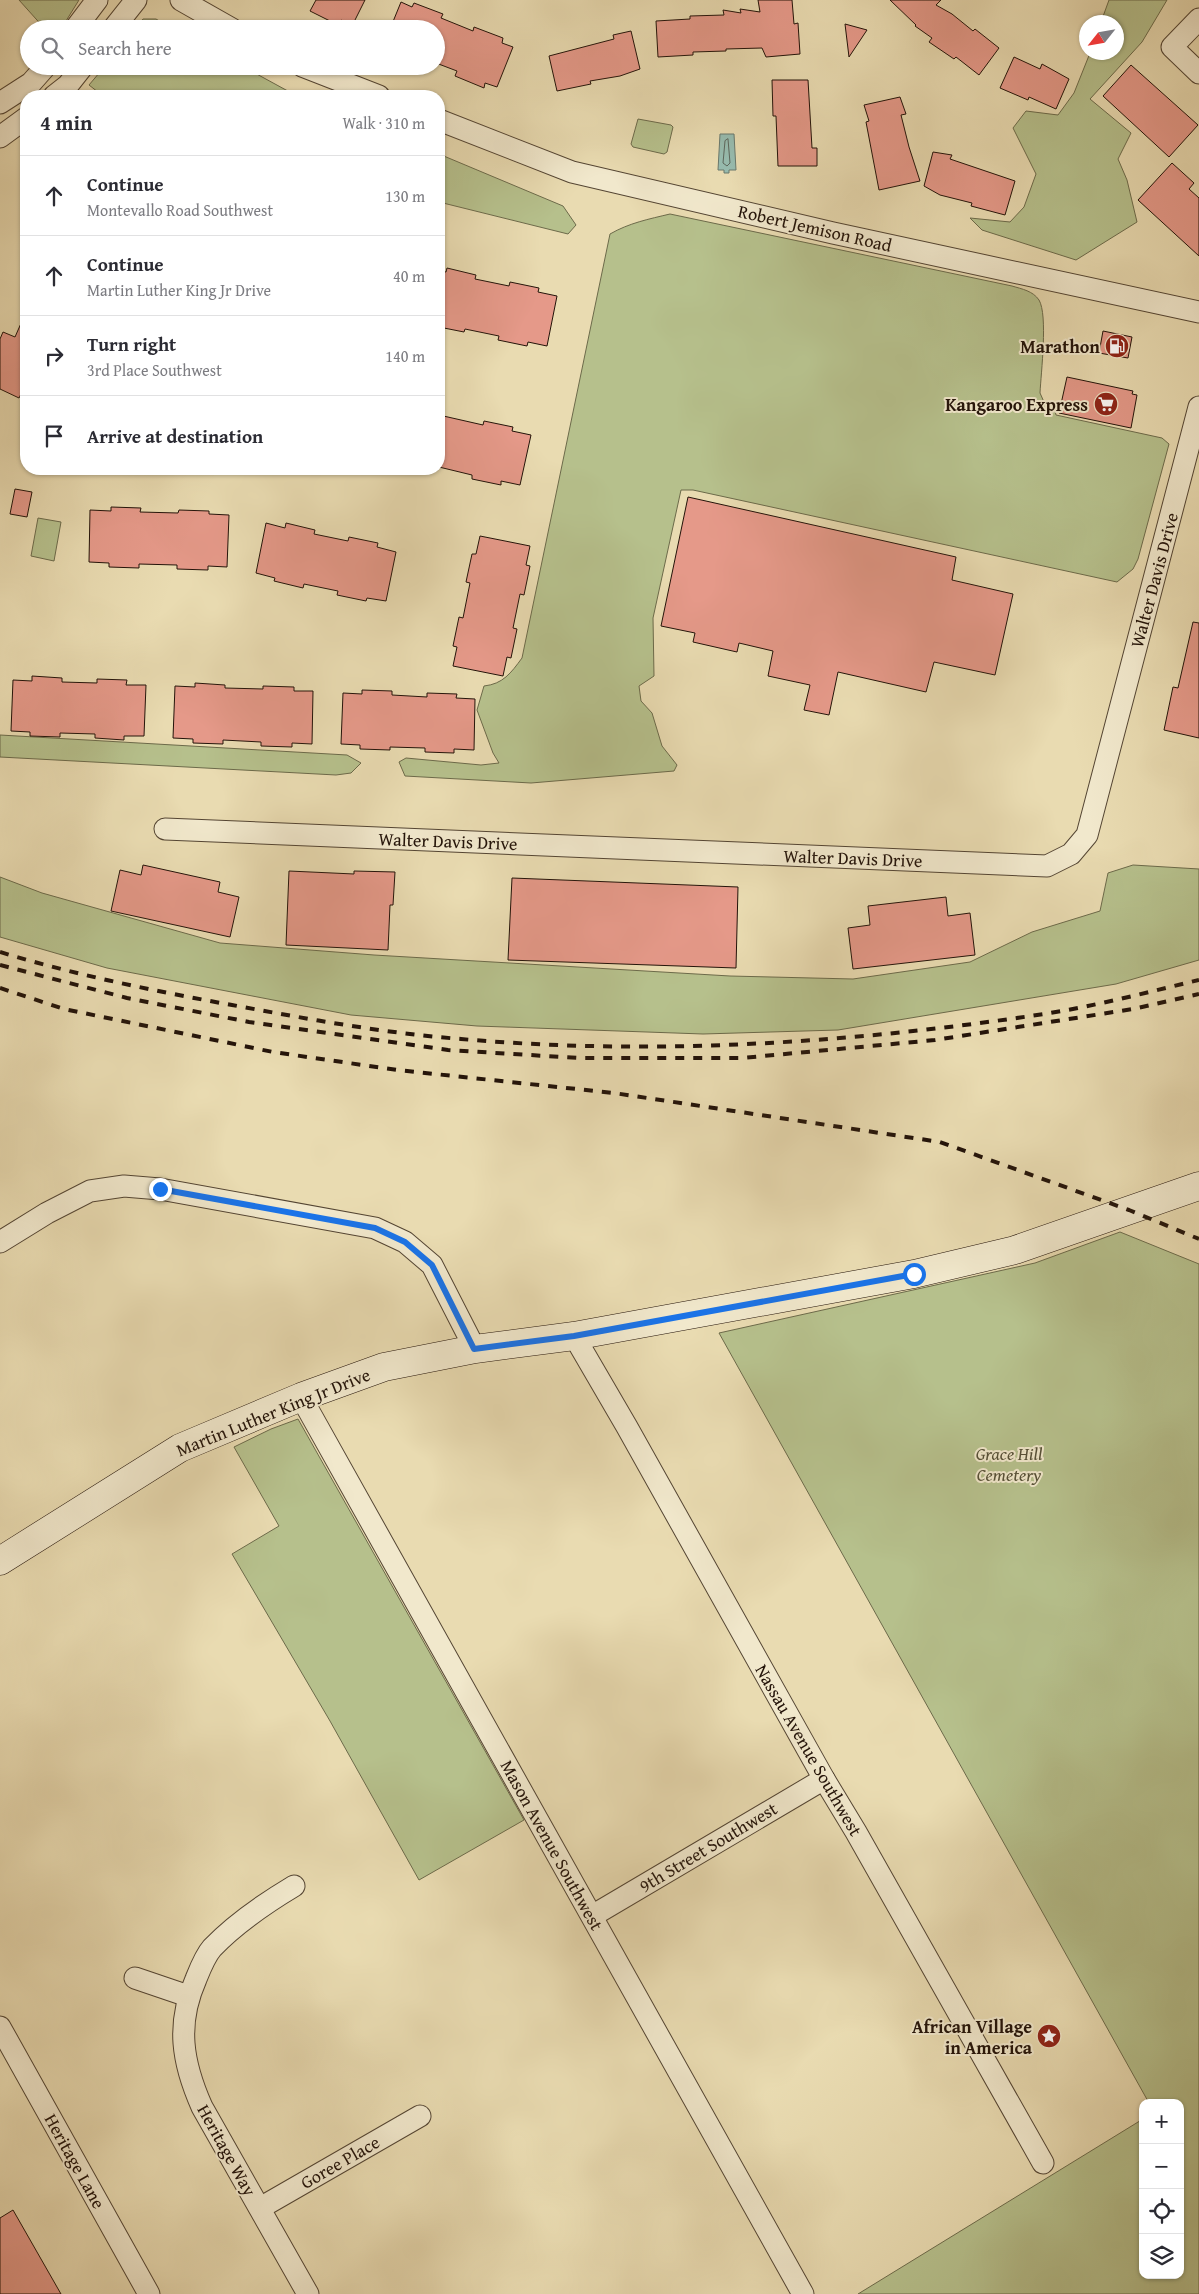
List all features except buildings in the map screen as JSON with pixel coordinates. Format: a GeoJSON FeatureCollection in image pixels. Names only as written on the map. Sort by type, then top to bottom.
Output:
{"type":"FeatureCollection","features":[{"type":"Feature","properties":{"kind":"main road","name":"Martin Luther King Jr Drive"},"geometry":{"type":"LineString","coordinates":[[0,1561],[180,1448],[301,1397],[384,1368],[474,1349],[574,1336],[914,1274],[1015,1250],[1199,1186]]}},
{"type":"Feature","properties":{"kind":"street"},"geometry":{"type":"LineString","coordinates":[[82,20],[97,0]]}},
{"type":"Feature","properties":{"kind":"street"},"geometry":{"type":"LineString","coordinates":[[120,20],[136,0]]}},
{"type":"Feature","properties":{"kind":"street"},"geometry":{"type":"LineString","coordinates":[[181,0],[216,20]]}},
{"type":"Feature","properties":{"kind":"street"},"geometry":{"type":"LineString","coordinates":[[1199,20],[1172,47],[1199,73]]}},
{"type":"Feature","properties":{"kind":"street"},"geometry":{"type":"LineString","coordinates":[[0,103],[30,83],[38,75]]}},
{"type":"Feature","properties":{"kind":"street"},"geometry":{"type":"LineString","coordinates":[[62,90],[76,75]]}},
{"type":"Feature","properties":{"kind":"street"},"geometry":{"type":"LineString","coordinates":[[325,75],[364,90]]}},
{"type":"Feature","properties":{"kind":"street"},"geometry":{"type":"LineString","coordinates":[[0,137],[20,122]]}},
{"type":"Feature","properties":{"kind":"street","name":"Robert Jemison Road"},"geometry":{"type":"LineString","coordinates":[[445,122],[572,172],[833,233],[1199,312]]}},
{"type":"Feature","properties":{"kind":"street","name":"Walter Davis Drive"},"geometry":{"type":"LineString","coordinates":[[165,829],[1047,866],[1071,854],[1087,835],[1199,407]]}},
{"type":"Feature","properties":{"kind":"street"},"geometry":{"type":"LineString","coordinates":[[0,1242],[47,1213],[90,1191],[124,1186],[160,1189],[375,1228],[405,1242],[432,1265],[474,1349]]}},
{"type":"Feature","properties":{"kind":"street","name":"Nassau Avenue Southwest"},"geometry":{"type":"LineString","coordinates":[[574,1336],[632,1435],[824,1779],[856,1832],[1043,2163]]}},
{"type":"Feature","properties":{"kind":"street","name":"Mason Avenue Southwest"},"geometry":{"type":"LineString","coordinates":[[301,1397],[803,2294]]}},
{"type":"Feature","properties":{"kind":"street","name":"9th Street Southwest"},"geometry":{"type":"LineString","coordinates":[[592,1916],[824,1779]]}},
{"type":"Feature","properties":{"kind":"street","name":"Heritage Way"},"geometry":{"type":"LineString","coordinates":[[294,1886],[247,1916],[211,1950],[188,1996],[183,2026],[184,2049],[195,2090],[308,2294]]}},
{"type":"Feature","properties":{"kind":"street"},"geometry":{"type":"LineString","coordinates":[[135,1978],[188,1996]]}},
{"type":"Feature","properties":{"kind":"street","name":"Heritage Lane"},"geometry":{"type":"LineString","coordinates":[[0,2028],[149,2294]]}},
{"type":"Feature","properties":{"kind":"street","name":"Goree Place"},"geometry":{"type":"LineString","coordinates":[[260,2208],[420,2116]]}},
{"type":"Feature","properties":{"kind":"green space"},"geometry":{"type":"Polygon","coordinates":[[[19,0],[79,0],[67,20],[37,20],[19,0]]]}},
{"type":"Feature","properties":{"kind":"green space"},"geometry":{"type":"Polygon","coordinates":[[[1109,0],[1167,0],[1142,42],[1090,99],[1131,133],[1118,159],[1127,180],[1137,222],[1076,260],[982,230],[970,218],[1010,222],[1024,207],[1036,174],[1013,128],[1026,111],[1058,115],[1074,93],[1087,60],[1124,60],[1124,15],[1104,15],[1109,0]]]}},
{"type":"Feature","properties":{"kind":"green space"},"geometry":{"type":"Polygon","coordinates":[[[97,75],[258,75],[286,90],[95,90],[89,85],[97,75]]]}},
{"type":"Feature","properties":{"kind":"green space"},"geometry":{"type":"Polygon","coordinates":[[[638,119],[671,125],[673,127],[667,152],[664,154],[633,147],[631,144],[638,119]]]}},
{"type":"Feature","properties":{"kind":"green space"},"geometry":{"type":"Polygon","coordinates":[[[445,157],[563,206],[576,225],[568,234],[445,203],[445,157]]]}},
{"type":"Feature","properties":{"kind":"green space"},"geometry":{"type":"Polygon","coordinates":[[[670,214],[1012,286],[1034,294],[1042,307],[1043,345],[1040,393],[1044,402],[1053,403],[1056,415],[1162,438],[1169,444],[1138,559],[1133,569],[1117,582],[693,490],[681,490],[653,618],[654,676],[639,686],[641,701],[652,713],[662,746],[677,765],[674,771],[531,783],[405,776],[399,762],[406,758],[481,765],[499,763],[493,753],[477,710],[484,686],[501,680],[510,673],[522,658],[610,234],[632,224],[670,214]]]}},
{"type":"Feature","properties":{"kind":"green space"},"geometry":{"type":"Polygon","coordinates":[[[38,518],[61,522],[54,561],[31,556],[38,518]]]}},
{"type":"Feature","properties":{"kind":"green space"},"geometry":{"type":"Polygon","coordinates":[[[0,735],[347,755],[361,763],[351,773],[336,775],[0,757],[0,735]]]}},
{"type":"Feature","properties":{"kind":"green space"},"geometry":{"type":"Polygon","coordinates":[[[1133,865],[1199,869],[1199,960],[1116,984],[838,1030],[703,1034],[477,1026],[351,1015],[107,968],[0,937],[0,877],[42,893],[220,943],[374,955],[730,976],[853,979],[970,962],[1032,932],[1100,911],[1108,873],[1133,865]]]}},
{"type":"Feature","properties":{"kind":"green space","name":"Grace Hill Cemetery"},"geometry":{"type":"Polygon","coordinates":[[[1120,1232],[1199,1264],[1199,2294],[858,2294],[1139,2121],[1139,2279],[1184,2279],[1184,2099],[1147,2099],[719,1333],[1035,1263],[1120,1232]]]}},
{"type":"Feature","properties":{"kind":"green space"},"geometry":{"type":"Polygon","coordinates":[[[298,1419],[524,1820],[419,1880],[330,1721],[232,1554],[279,1526],[234,1447],[271,1429],[298,1419]]]}},
{"type":"Feature","properties":{"kind":"water"},"geometry":{"type":"Polygon","coordinates":[[[720,134],[734,134],[736,170],[729,170],[729,173],[724,173],[724,170],[718,170],[720,134]]]}},
{"type":"Feature","properties":{"kind":"railway"},"geometry":{"type":"LineString","coordinates":[[0,952],[57,968],[144,988],[346,1025],[461,1039],[607,1046],[753,1044],[899,1033],[1063,1011],[1199,980]]}},
{"type":"Feature","properties":{"kind":"railway"},"geometry":{"type":"LineString","coordinates":[[0,965],[127,998],[249,1022],[448,1050],[579,1058],[742,1058],[935,1040],[1133,1009],[1199,994]]}},
{"type":"Feature","properties":{"kind":"railway"},"geometry":{"type":"LineString","coordinates":[[0,988],[64,1009],[273,1052],[397,1070],[614,1093],[940,1142],[1129,1210],[1199,1239]]}},
{"type":"Feature","properties":{"kind":"place","name":"Marathon"},"geometry":{"type":"Point","coordinates":[1117,346]}},
{"type":"Feature","properties":{"kind":"place","name":"Kangaroo Express"},"geometry":{"type":"Point","coordinates":[1106,404]}},
{"type":"Feature","properties":{"kind":"place","name":"African Village in America"},"geometry":{"type":"Point","coordinates":[1049,2036]}},
{"type":"Feature","properties":{"kind":"route"},"geometry":{"type":"LineString","coordinates":[[160,1189],[375,1228],[405,1242],[432,1265],[474,1349],[574,1336],[914,1274]]}}]}
